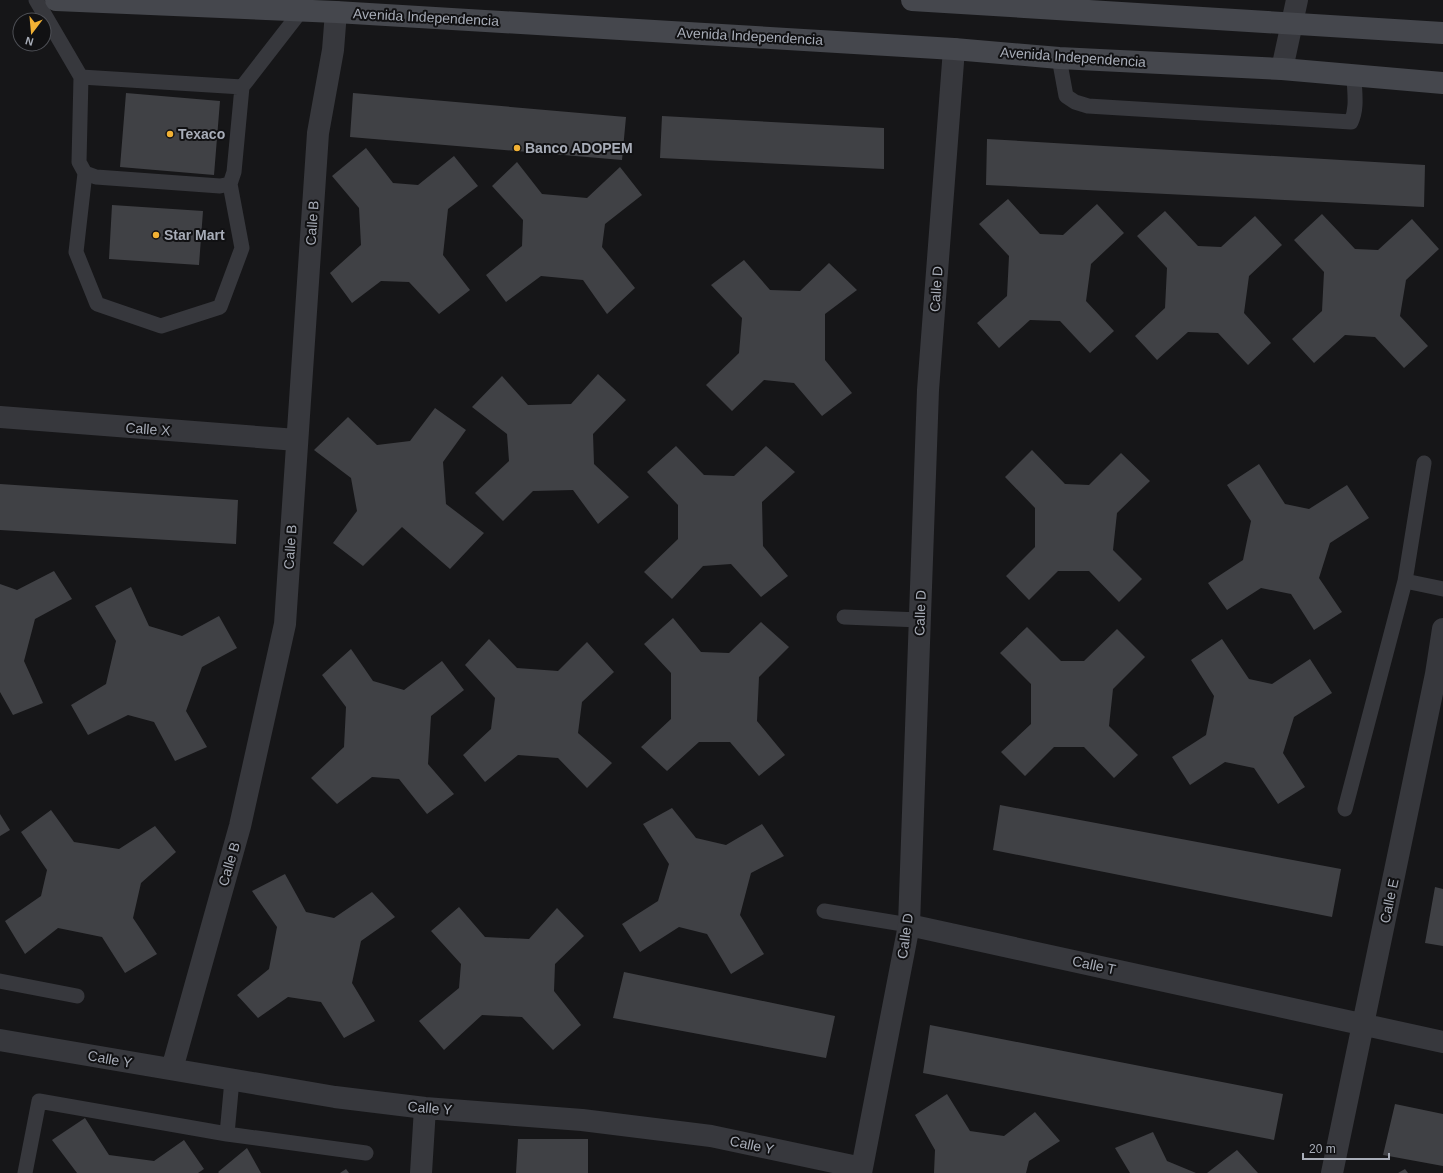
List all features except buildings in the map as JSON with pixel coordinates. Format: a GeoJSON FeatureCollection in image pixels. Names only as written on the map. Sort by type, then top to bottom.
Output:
{"type":"FeatureCollection","features":[{"type":"Feature","properties":{"kind":"main road","name":"Avenida Independencia"},"geometry":{"type":"LineString","coordinates":[[56,0],[336,12],[954,49],[1059,58],[1282,69],[1354,74],[1443,83]]}},
{"type":"Feature","properties":{"kind":"main road"},"geometry":{"type":"LineString","coordinates":[[912,0],[1443,33]]}},
{"type":"Feature","properties":{"kind":"street"},"geometry":{"type":"LineString","coordinates":[[1282,69],[1297,0]]}},
{"type":"Feature","properties":{"kind":"street","name":"Calle B"},"geometry":{"type":"LineString","coordinates":[[172,1069],[240,826],[285,624],[318,134],[333,50],[336,12]]}},
{"type":"Feature","properties":{"kind":"street","name":"Calle D"},"geometry":{"type":"LineString","coordinates":[[861,1170],[909,925],[928,390],[954,49]]}},
{"type":"Feature","properties":{"kind":"street","name":"Calle X"},"geometry":{"type":"LineString","coordinates":[[0,417],[297,440]]}},
{"type":"Feature","properties":{"kind":"street","name":"Calle E"},"geometry":{"type":"LineString","coordinates":[[1332,1173],[1436,674],[1443,629]]}},
{"type":"Feature","properties":{"kind":"street","name":"Calle T"},"geometry":{"type":"LineString","coordinates":[[909,925],[1443,1042]]}},
{"type":"Feature","properties":{"kind":"street","name":"Calle Y"},"geometry":{"type":"LineString","coordinates":[[0,1040],[335,1097],[425,1108],[582,1120],[711,1136],[861,1170]]}},
{"type":"Feature","properties":{"kind":"street"},"geometry":{"type":"LineString","coordinates":[[421,1173],[425,1108]]}},
{"type":"Feature","properties":{"kind":"lane"},"geometry":{"type":"LineString","coordinates":[[36,0],[81,77],[79,162],[85,172],[96,178],[220,186],[230,184]]}},
{"type":"Feature","properties":{"kind":"lane"},"geometry":{"type":"LineString","coordinates":[[85,172],[76,252],[97,304],[161,326],[220,307],[242,248],[230,184],[234,172],[242,87],[301,11]]}},
{"type":"Feature","properties":{"kind":"lane"},"geometry":{"type":"LineString","coordinates":[[1059,58],[1066,96],[1075,102],[1088,106],[1351,122],[1355,108],[1354,74]]}},
{"type":"Feature","properties":{"kind":"lane"},"geometry":{"type":"LineString","coordinates":[[81,77],[242,87]]}},
{"type":"Feature","properties":{"kind":"lane"},"geometry":{"type":"LineString","coordinates":[[1345,809],[1405,581],[1424,463]]}},
{"type":"Feature","properties":{"kind":"lane"},"geometry":{"type":"LineString","coordinates":[[1405,581],[1443,589]]}},
{"type":"Feature","properties":{"kind":"lane"},"geometry":{"type":"LineString","coordinates":[[844,618],[920,620]]}},
{"type":"Feature","properties":{"kind":"lane","name":"Calle T"},"geometry":{"type":"LineString","coordinates":[[824,910],[909,925]]}},
{"type":"Feature","properties":{"kind":"lane"},"geometry":{"type":"LineString","coordinates":[[0,982],[77,996]]}},
{"type":"Feature","properties":{"kind":"lane"},"geometry":{"type":"LineString","coordinates":[[228,1134],[232,1080]]}},
{"type":"Feature","properties":{"kind":"lane"},"geometry":{"type":"LineString","coordinates":[[25,1173],[39,1101],[228,1134],[366,1153]]}},
{"type":"Feature","properties":{"kind":"place","name":"Texaco"},"geometry":{"type":"Point","coordinates":[170,134]}},
{"type":"Feature","properties":{"kind":"place","name":"Banco ADOPEM"},"geometry":{"type":"Point","coordinates":[517,148]}},
{"type":"Feature","properties":{"kind":"place","name":"Star Mart"},"geometry":{"type":"Point","coordinates":[156,235]}}]}
